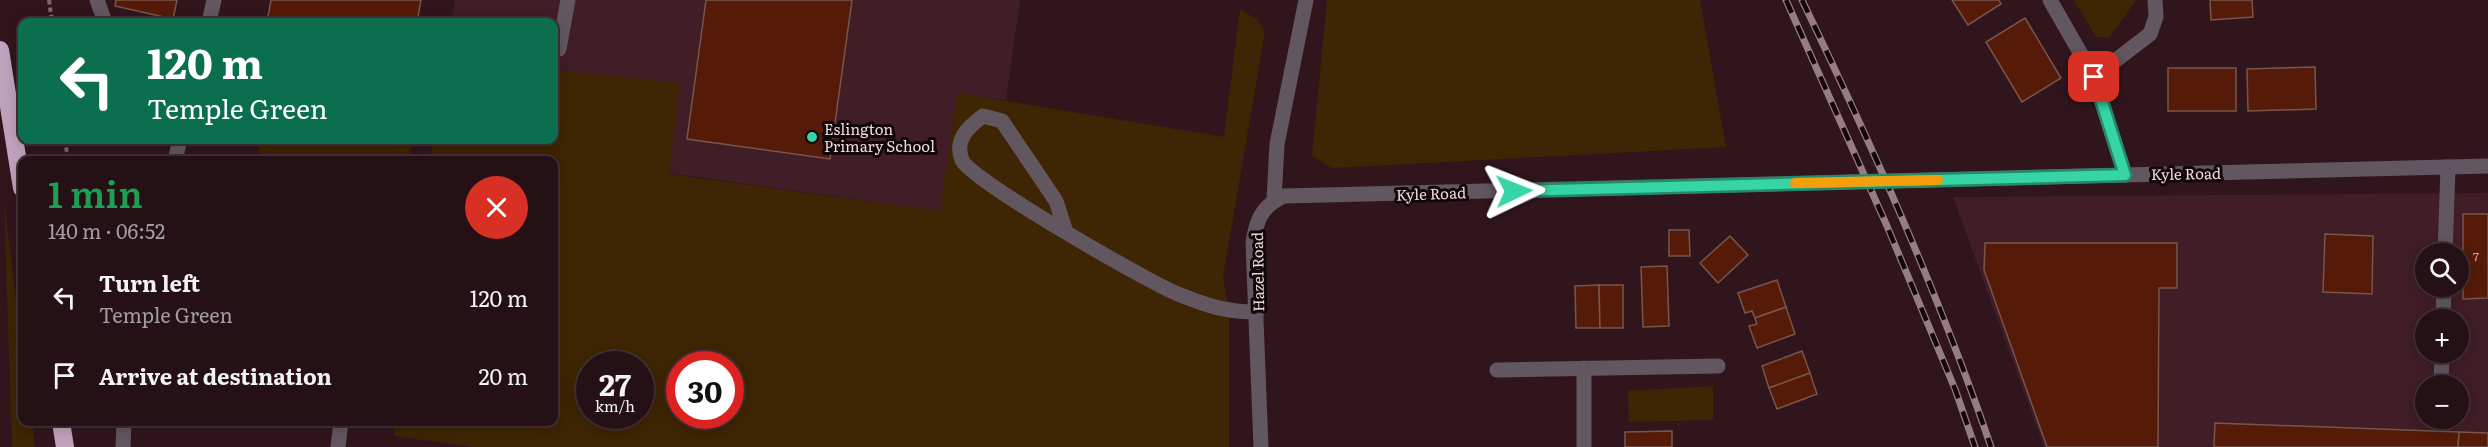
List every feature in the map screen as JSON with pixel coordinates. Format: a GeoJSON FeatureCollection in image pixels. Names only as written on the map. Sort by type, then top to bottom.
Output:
{"type":"FeatureCollection","features":[{"type":"Feature","properties":{"kind":"highway"},"geometry":{"type":"LineString","coordinates":[[0,51],[18,163]]}},
{"type":"Feature","properties":{"kind":"highway"},"geometry":{"type":"LineString","coordinates":[[62,426],[65,447]]}},
{"type":"Feature","properties":{"kind":"street"},"geometry":{"type":"LineString","coordinates":[[97,0],[104,18]]}},
{"type":"Feature","properties":{"kind":"street"},"geometry":{"type":"LineString","coordinates":[[210,18],[214,0]]}},
{"type":"Feature","properties":{"kind":"street"},"geometry":{"type":"LineString","coordinates":[[559,49],[568,0]]}},
{"type":"Feature","properties":{"kind":"street"},"geometry":{"type":"LineString","coordinates":[[1274,200],[1276,144],[1306,0]]}},
{"type":"Feature","properties":{"kind":"street"},"geometry":{"type":"LineString","coordinates":[[2050,0],[2094,77],[2125,175]]}},
{"type":"Feature","properties":{"kind":"street"},"geometry":{"type":"LineString","coordinates":[[2094,77],[2150,34],[2156,17],[2155,0]]}},
{"type":"Feature","properties":{"kind":"street"},"geometry":{"type":"LineString","coordinates":[[1066,232],[1056,201],[1002,121],[983,116],[967,128],[959,146],[963,163],[1027,210],[1066,232],[1175,293],[1229,312],[1257,312]]}},
{"type":"Feature","properties":{"kind":"street","name":"Kyle Road"},"geometry":{"type":"LineString","coordinates":[[1274,200],[1284,195],[1309,193],[1373,194],[2488,166]]}},
{"type":"Feature","properties":{"kind":"street"},"geometry":{"type":"LineString","coordinates":[[2445,243],[2448,167]]}},
{"type":"Feature","properties":{"kind":"street","name":"Hazel Road"},"geometry":{"type":"LineString","coordinates":[[1261,447],[1255,230],[1258,218],[1274,200]]}},
{"type":"Feature","properties":{"kind":"street"},"geometry":{"type":"LineString","coordinates":[[1497,370],[1718,366]]}},
{"type":"Feature","properties":{"kind":"street"},"geometry":{"type":"LineString","coordinates":[[1584,368],[1584,447]]}},
{"type":"Feature","properties":{"kind":"street"},"geometry":{"type":"LineString","coordinates":[[123,447],[124,426]]}},
{"type":"Feature","properties":{"kind":"street"},"geometry":{"type":"LineString","coordinates":[[338,447],[341,426]]}},
{"type":"Feature","properties":{"kind":"path"},"geometry":{"type":"LineString","coordinates":[[49,0],[51,18]]}},
{"type":"Feature","properties":{"kind":"shaded area","name":"Eslington Primary School"},"geometry":{"type":"Polygon","coordinates":[[[455,0],[1020,0],[1006,100],[957,94],[940,211],[668,173],[681,83],[558,70],[558,18],[452,18],[455,0]]]}},
{"type":"Feature","properties":{"kind":"shaded area"},"geometry":{"type":"Polygon","coordinates":[[[1327,0],[1700,0],[1726,147],[1332,168],[1312,156],[1327,0]]]}},
{"type":"Feature","properties":{"kind":"shaded area"},"geometry":{"type":"Polygon","coordinates":[[[2074,0],[2136,0],[2110,37],[2096,37],[2074,0]]]}},
{"type":"Feature","properties":{"kind":"shaded area"},"geometry":{"type":"Polygon","coordinates":[[[1240,9],[1257,20],[1265,31],[1223,277],[1229,312],[1229,447],[474,447],[394,436],[395,426],[558,426],[558,156],[431,156],[432,144],[558,144],[558,70],[681,83],[669,174],[940,211],[957,93],[1224,137],[1240,9]]]}},
{"type":"Feature","properties":{"kind":"shaded area"},"geometry":{"type":"Polygon","coordinates":[[[259,144],[412,144],[410,156],[258,156],[259,144]]]}},
{"type":"Feature","properties":{"kind":"shaded area"},"geometry":{"type":"Polygon","coordinates":[[[2488,193],[2488,447],[2044,447],[1953,197],[2488,193]]]}},
{"type":"Feature","properties":{"kind":"shaded area"},"geometry":{"type":"Polygon","coordinates":[[[4,201],[18,314],[18,426],[32,426],[35,447],[12,447],[4,201]]]}},
{"type":"Feature","properties":{"kind":"shaded area"},"geometry":{"type":"Polygon","coordinates":[[[1713,386],[1713,420],[1629,422],[1628,391],[1713,386]]]}},
{"type":"Feature","properties":{"kind":"building"},"geometry":{"type":"Polygon","coordinates":[[[116,0],[177,0],[173,18],[115,6],[116,0]]]}},
{"type":"Feature","properties":{"kind":"building"},"geometry":{"type":"Polygon","coordinates":[[[271,0],[421,0],[418,18],[268,18],[271,0]]]}},
{"type":"Feature","properties":{"kind":"building"},"geometry":{"type":"Polygon","coordinates":[[[706,0],[852,0],[830,159],[687,139],[706,0]]]}},
{"type":"Feature","properties":{"kind":"building"},"geometry":{"type":"Polygon","coordinates":[[[1952,0],[1999,0],[2001,4],[1968,25],[1952,0]]]}},
{"type":"Feature","properties":{"kind":"building"},"geometry":{"type":"Polygon","coordinates":[[[2210,0],[2252,0],[2253,17],[2211,20],[2210,0]]]}},
{"type":"Feature","properties":{"kind":"building"},"geometry":{"type":"Polygon","coordinates":[[[2025,18],[2061,78],[2022,102],[1986,42],[2025,18]]]}},
{"type":"Feature","properties":{"kind":"building"},"geometry":{"type":"Polygon","coordinates":[[[2315,67],[2316,109],[2248,111],[2247,69],[2315,67]]]}},
{"type":"Feature","properties":{"kind":"building"},"geometry":{"type":"Polygon","coordinates":[[[2168,68],[2236,68],[2236,111],[2168,111],[2168,68]]]}},
{"type":"Feature","properties":{"kind":"building"},"geometry":{"type":"Polygon","coordinates":[[[2463,214],[2488,214],[2488,298],[2463,299],[2463,297],[2469,297],[2469,243],[2463,243],[2463,214]]]}},
{"type":"Feature","properties":{"kind":"building"},"geometry":{"type":"Polygon","coordinates":[[[1669,230],[1689,230],[1690,256],[1669,256],[1669,230]]]}},
{"type":"Feature","properties":{"kind":"building"},"geometry":{"type":"Polygon","coordinates":[[[2325,234],[2373,236],[2372,294],[2323,292],[2325,234]]]}},
{"type":"Feature","properties":{"kind":"building"},"geometry":{"type":"Polygon","coordinates":[[[1730,236],[1748,255],[1718,283],[1700,263],[1730,236]]]}},
{"type":"Feature","properties":{"kind":"building"},"geometry":{"type":"Polygon","coordinates":[[[1985,243],[2177,243],[2177,288],[2159,288],[2158,447],[2047,447],[1984,270],[1985,243]]]}},
{"type":"Feature","properties":{"kind":"building"},"geometry":{"type":"Polygon","coordinates":[[[1667,266],[1669,326],[1643,327],[1641,267],[1667,266]]]}},
{"type":"Feature","properties":{"kind":"building"},"geometry":{"type":"Polygon","coordinates":[[[1777,280],[1786,307],[1755,318],[1752,311],[1745,313],[1738,293],[1777,280]]]}},
{"type":"Feature","properties":{"kind":"building"},"geometry":{"type":"Polygon","coordinates":[[[1599,285],[1600,328],[1576,328],[1575,286],[1599,285]]]}},
{"type":"Feature","properties":{"kind":"building"},"geometry":{"type":"Polygon","coordinates":[[[1599,285],[1623,285],[1623,328],[1600,328],[1599,285]]]}},
{"type":"Feature","properties":{"kind":"building"},"geometry":{"type":"Polygon","coordinates":[[[1786,307],[1795,334],[1757,348],[1749,326],[1757,324],[1755,318],[1786,307]]]}},
{"type":"Feature","properties":{"kind":"building"},"geometry":{"type":"Polygon","coordinates":[[[1802,351],[1810,373],[1769,388],[1762,366],[1802,351]]]}},
{"type":"Feature","properties":{"kind":"building"},"geometry":{"type":"Polygon","coordinates":[[[1810,373],[1817,394],[1777,409],[1769,388],[1810,373]]]}},
{"type":"Feature","properties":{"kind":"building"},"geometry":{"type":"Polygon","coordinates":[[[2215,423],[2459,432],[2458,447],[2214,447],[2215,423]]]}},
{"type":"Feature","properties":{"kind":"building"},"geometry":{"type":"Polygon","coordinates":[[[1672,431],[1672,447],[1625,447],[1625,432],[1672,431]]]}},
{"type":"Feature","properties":{"kind":"building"},"geometry":{"type":"Polygon","coordinates":[[[2459,432],[2488,433],[2488,447],[2458,447],[2459,432]]]}},
{"type":"Feature","properties":{"kind":"railway"},"geometry":{"type":"LineString","coordinates":[[1786,0],[1887,226],[1955,389],[1975,447]]}},
{"type":"Feature","properties":{"kind":"railway"},"geometry":{"type":"LineString","coordinates":[[1802,0],[1854,110],[1927,277],[1991,447]]}},
{"type":"Feature","properties":{"kind":"slow traffic"},"geometry":{"type":"LineString","coordinates":[[1795,183],[1938,180]]}},
{"type":"Feature","properties":{"kind":"place","name":"Eslington Primary School"},"geometry":{"type":"Point","coordinates":[812,137]}},
{"type":"Feature","properties":{"kind":"route"},"geometry":{"type":"LineString","coordinates":[[1514,191],[2125,175],[2094,77]]}}]}
